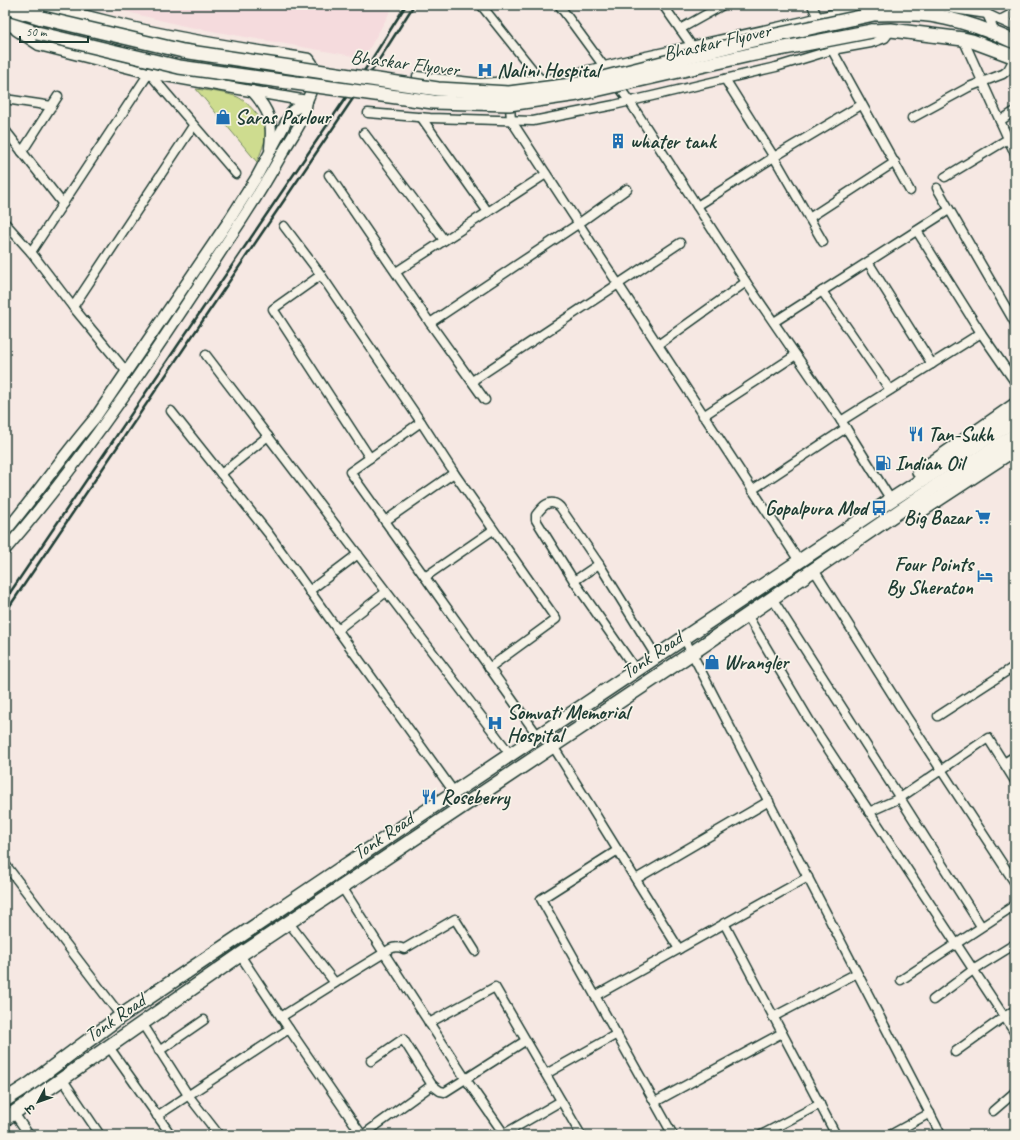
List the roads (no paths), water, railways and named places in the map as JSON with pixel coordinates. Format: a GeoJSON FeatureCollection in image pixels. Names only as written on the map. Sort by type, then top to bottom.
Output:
{"type":"FeatureCollection","features":[{"type":"Feature","properties":{"kind":"main road","name":"Bhaskar Flyover"},"geometry":{"type":"LineString","coordinates":[[8,7],[42,18],[183,51],[438,89],[509,93],[579,84],[873,10],[890,9],[906,14],[945,18],[996,34],[1015,42]]}},
{"type":"Feature","properties":{"kind":"main road","name":"Bhaskar Flyover"},"geometry":{"type":"LineString","coordinates":[[7,24],[37,33],[179,67],[433,102],[509,104],[578,94],[749,55],[872,31],[891,30],[963,39],[1015,57]]}},
{"type":"Feature","properties":{"kind":"main road"},"geometry":{"type":"LineString","coordinates":[[893,498],[902,483],[1015,405]]}},
{"type":"Feature","properties":{"kind":"main road"},"geometry":{"type":"LineString","coordinates":[[933,480],[1015,420]]}},
{"type":"Feature","properties":{"kind":"main road"},"geometry":{"type":"LineString","coordinates":[[933,480],[1015,435]]}},
{"type":"Feature","properties":{"kind":"main road"},"geometry":{"type":"LineString","coordinates":[[905,508],[922,510],[1015,448]]}},
{"type":"Feature","properties":{"kind":"main road","name":"Tonk Road"},"geometry":{"type":"LineString","coordinates":[[5,1100],[30,1084],[121,1016],[656,656],[893,498],[933,480]]}},
{"type":"Feature","properties":{"kind":"main road","name":"Tonk Road"},"geometry":{"type":"LineString","coordinates":[[10,1116],[240,955],[692,653],[905,508],[933,480]]}},
{"type":"Feature","properties":{"kind":"street"},"geometry":{"type":"LineString","coordinates":[[5,550],[37,513],[86,451],[194,294],[265,183],[304,116],[307,101],[313,88],[316,76],[314,65],[309,59],[196,42],[53,8],[32,5]]}},
{"type":"Feature","properties":{"kind":"street"},"geometry":{"type":"LineString","coordinates":[[481,5],[540,79]]}},
{"type":"Feature","properties":{"kind":"street"},"geometry":{"type":"LineString","coordinates":[[559,5],[630,102],[746,282],[893,498]]}},
{"type":"Feature","properties":{"kind":"street"},"geometry":{"type":"LineString","coordinates":[[663,5],[692,46]]}},
{"type":"Feature","properties":{"kind":"street"},"geometry":{"type":"LineString","coordinates":[[680,29],[723,5]]}},
{"type":"Feature","properties":{"kind":"street"},"geometry":{"type":"LineString","coordinates":[[812,5],[818,18]]}},
{"type":"Feature","properties":{"kind":"street"},"geometry":{"type":"LineString","coordinates":[[911,5],[947,8],[987,14],[1015,27]]}},
{"type":"Feature","properties":{"kind":"street"},"geometry":{"type":"LineString","coordinates":[[983,5],[996,34]]}},
{"type":"Feature","properties":{"kind":"street"},"geometry":{"type":"LineString","coordinates":[[417,76],[480,83],[556,78],[818,18],[855,8],[873,10]]}},
{"type":"Feature","properties":{"kind":"street"},"geometry":{"type":"LineString","coordinates":[[1000,20],[1015,12]]}},
{"type":"Feature","properties":{"kind":"street"},"geometry":{"type":"LineString","coordinates":[[7,24],[39,45],[149,73],[307,101]]}},
{"type":"Feature","properties":{"kind":"street"},"geometry":{"type":"LineString","coordinates":[[368,113],[389,116],[430,118],[533,121],[630,102],[776,67],[832,50],[871,43],[885,38],[891,30]]}},
{"type":"Feature","properties":{"kind":"street"},"geometry":{"type":"LineString","coordinates":[[963,39],[1015,154]]}},
{"type":"Feature","properties":{"kind":"street"},"geometry":{"type":"LineString","coordinates":[[832,50],[861,105],[895,162],[910,191]]}},
{"type":"Feature","properties":{"kind":"street"},"geometry":{"type":"LineString","coordinates":[[912,118],[982,81],[1003,74],[1008,70],[1015,57]]}},
{"type":"Feature","properties":{"kind":"street"},"geometry":{"type":"LineString","coordinates":[[149,73],[193,126],[236,174]]}},
{"type":"Feature","properties":{"kind":"street"},"geometry":{"type":"LineString","coordinates":[[31,252],[149,73]]}},
{"type":"Feature","properties":{"kind":"street"},"geometry":{"type":"LineString","coordinates":[[725,79],[774,156],[823,242]]}},
{"type":"Feature","properties":{"kind":"street"},"geometry":{"type":"LineString","coordinates":[[508,81],[511,120],[799,561]]}},
{"type":"Feature","properties":{"kind":"street"},"geometry":{"type":"LineString","coordinates":[[252,91],[268,110],[271,128],[269,154]]}},
{"type":"Feature","properties":{"kind":"street"},"geometry":{"type":"LineString","coordinates":[[22,152],[58,96]]}},
{"type":"Feature","properties":{"kind":"street"},"geometry":{"type":"LineString","coordinates":[[5,99],[52,106]]}},
{"type":"Feature","properties":{"kind":"street"},"geometry":{"type":"LineString","coordinates":[[5,532],[24,510],[73,443],[95,418],[230,220],[256,178],[292,111],[307,101]]}},
{"type":"Feature","properties":{"kind":"street"},"geometry":{"type":"LineString","coordinates":[[697,206],[774,156],[861,105]]}},
{"type":"Feature","properties":{"kind":"street"},"geometry":{"type":"LineString","coordinates":[[1000,122],[1015,111]]}},
{"type":"Feature","properties":{"kind":"street"},"geometry":{"type":"LineString","coordinates":[[421,117],[488,212]]}},
{"type":"Feature","properties":{"kind":"street"},"geometry":{"type":"LineString","coordinates":[[73,307],[193,126]]}},
{"type":"Feature","properties":{"kind":"street"},"geometry":{"type":"LineString","coordinates":[[5,130],[63,204]]}},
{"type":"Feature","properties":{"kind":"street"},"geometry":{"type":"LineString","coordinates":[[364,133],[444,240]]}},
{"type":"Feature","properties":{"kind":"street"},"geometry":{"type":"LineString","coordinates":[[945,177],[1008,139]]}},
{"type":"Feature","properties":{"kind":"street"},"geometry":{"type":"LineString","coordinates":[[809,218],[895,162]]}},
{"type":"Feature","properties":{"kind":"street"},"geometry":{"type":"LineString","coordinates":[[396,272],[546,174]]}},
{"type":"Feature","properties":{"kind":"street"},"geometry":{"type":"LineString","coordinates":[[329,175],[430,323],[485,400]]}},
{"type":"Feature","properties":{"kind":"street"},"geometry":{"type":"LineString","coordinates":[[937,188],[1015,323]]}},
{"type":"Feature","properties":{"kind":"street"},"geometry":{"type":"LineString","coordinates":[[430,323],[627,190]]}},
{"type":"Feature","properties":{"kind":"street"},"geometry":{"type":"LineString","coordinates":[[774,322],[949,210]]}},
{"type":"Feature","properties":{"kind":"street"},"geometry":{"type":"LineString","coordinates":[[5,223],[31,252],[73,307],[126,371]]}},
{"type":"Feature","properties":{"kind":"street"},"geometry":{"type":"LineString","coordinates":[[284,226],[321,275],[454,473],[556,619],[489,668]]}},
{"type":"Feature","properties":{"kind":"street"},"geometry":{"type":"LineString","coordinates":[[917,230],[981,333],[1015,382]]}},
{"type":"Feature","properties":{"kind":"street"},"geometry":{"type":"LineString","coordinates":[[472,381],[680,242]]}},
{"type":"Feature","properties":{"kind":"street"},"geometry":{"type":"LineString","coordinates":[[868,262],[932,364]]}},
{"type":"Feature","properties":{"kind":"street"},"geometry":{"type":"LineString","coordinates":[[321,275],[273,309],[370,458]]}},
{"type":"Feature","properties":{"kind":"street"},"geometry":{"type":"LineString","coordinates":[[658,345],[746,282]]}},
{"type":"Feature","properties":{"kind":"street"},"geometry":{"type":"LineString","coordinates":[[822,291],[890,390]]}},
{"type":"Feature","properties":{"kind":"street"},"geometry":{"type":"LineString","coordinates":[[752,490],[890,390],[981,333]]}},
{"type":"Feature","properties":{"kind":"street"},"geometry":{"type":"LineString","coordinates":[[206,355],[510,754]]}},
{"type":"Feature","properties":{"kind":"street"},"geometry":{"type":"LineString","coordinates":[[703,416],[796,355]]}},
{"type":"Feature","properties":{"kind":"street"},"geometry":{"type":"LineString","coordinates":[[171,411],[268,533],[454,792]]}},
{"type":"Feature","properties":{"kind":"street"},"geometry":{"type":"LineString","coordinates":[[421,422],[350,472],[538,736]]}},
{"type":"Feature","properties":{"kind":"street"},"geometry":{"type":"LineString","coordinates":[[221,474],[268,436]]}},
{"type":"Feature","properties":{"kind":"street"},"geometry":{"type":"LineString","coordinates":[[386,521],[454,473]]}},
{"type":"Feature","properties":{"kind":"street"},"geometry":{"type":"LineString","coordinates":[[636,670],[574,581],[536,520],[536,515],[547,504],[552,502],[556,503],[560,507],[599,564],[656,656]]}},
{"type":"Feature","properties":{"kind":"street"},"geometry":{"type":"LineString","coordinates":[[425,577],[494,530]]}},
{"type":"Feature","properties":{"kind":"street"},"geometry":{"type":"LineString","coordinates":[[309,591],[358,554]]}},
{"type":"Feature","properties":{"kind":"street"},"geometry":{"type":"LineString","coordinates":[[574,581],[599,564]]}},
{"type":"Feature","properties":{"kind":"street"},"geometry":{"type":"LineString","coordinates":[[814,570],[941,770],[1015,883]]}},
{"type":"Feature","properties":{"kind":"street"},"geometry":{"type":"LineString","coordinates":[[337,630],[386,592]]}},
{"type":"Feature","properties":{"kind":"street"},"geometry":{"type":"LineString","coordinates":[[772,598],[981,926]]}},
{"type":"Feature","properties":{"kind":"street"},"geometry":{"type":"LineString","coordinates":[[747,615],[811,723],[1015,1033]]}},
{"type":"Feature","properties":{"kind":"street"},"geometry":{"type":"LineString","coordinates":[[684,638],[941,1135]]}},
{"type":"Feature","properties":{"kind":"street"},"geometry":{"type":"LineString","coordinates":[[938,716],[1015,666]]}},
{"type":"Feature","properties":{"kind":"street"},"geometry":{"type":"LineString","coordinates":[[869,812],[900,798],[988,738],[1015,781]]}},
{"type":"Feature","properties":{"kind":"street"},"geometry":{"type":"LineString","coordinates":[[553,746],[680,949]]}},
{"type":"Feature","properties":{"kind":"street"},"geometry":{"type":"LineString","coordinates":[[1004,764],[1015,756]]}},
{"type":"Feature","properties":{"kind":"street"},"geometry":{"type":"LineString","coordinates":[[636,879],[768,801]]}},
{"type":"Feature","properties":{"kind":"street"},"geometry":{"type":"LineString","coordinates":[[618,850],[541,899],[673,1135]]}},
{"type":"Feature","properties":{"kind":"street"},"geometry":{"type":"LineString","coordinates":[[5,864],[121,1016]]}},
{"type":"Feature","properties":{"kind":"street"},"geometry":{"type":"LineString","coordinates":[[595,996],[808,877]]}},
{"type":"Feature","properties":{"kind":"street"},"geometry":{"type":"LineString","coordinates":[[342,888],[465,1078],[504,1134],[561,1101]]}},
{"type":"Feature","properties":{"kind":"street"},"geometry":{"type":"LineString","coordinates":[[901,980],[1015,905]]}},
{"type":"Feature","properties":{"kind":"street"},"geometry":{"type":"LineString","coordinates":[[281,1017],[391,948],[399,947],[404,949],[455,919],[475,951]]}},
{"type":"Feature","properties":{"kind":"street"},"geometry":{"type":"LineString","coordinates":[[289,923],[335,983]]}},
{"type":"Feature","properties":{"kind":"street"},"geometry":{"type":"LineString","coordinates":[[724,923],[836,1135]]}},
{"type":"Feature","properties":{"kind":"street"},"geometry":{"type":"LineString","coordinates":[[933,1000],[973,970],[1015,944]]}},
{"type":"Feature","properties":{"kind":"street"},"geometry":{"type":"LineString","coordinates":[[240,955],[289,1029],[363,1135],[432,1086]]}},
{"type":"Feature","properties":{"kind":"street"},"geometry":{"type":"LineString","coordinates":[[773,1017],[857,973]]}},
{"type":"Feature","properties":{"kind":"street"},"geometry":{"type":"LineString","coordinates":[[429,1023],[495,987],[525,1041],[582,1135]]}},
{"type":"Feature","properties":{"kind":"street"},"geometry":{"type":"LineString","coordinates":[[956,1052],[1004,1016],[1015,1010]]}},
{"type":"Feature","properties":{"kind":"street"},"geometry":{"type":"LineString","coordinates":[[159,1051],[204,1020]]}},
{"type":"Feature","properties":{"kind":"street"},"geometry":{"type":"LineString","coordinates":[[142,1024],[188,1095],[219,1135]]}},
{"type":"Feature","properties":{"kind":"street"},"geometry":{"type":"LineString","coordinates":[[157,1116],[289,1029]]}},
{"type":"Feature","properties":{"kind":"street"},"geometry":{"type":"LineString","coordinates":[[655,1102],[782,1033]]}},
{"type":"Feature","properties":{"kind":"street"},"geometry":{"type":"LineString","coordinates":[[546,1074],[617,1034]]}},
{"type":"Feature","properties":{"kind":"street"},"geometry":{"type":"LineString","coordinates":[[371,1061],[403,1039],[432,1086],[445,1092],[525,1041]]}},
{"type":"Feature","properties":{"kind":"street"},"geometry":{"type":"LineString","coordinates":[[109,1047],[171,1135]]}},
{"type":"Feature","properties":{"kind":"street"},"geometry":{"type":"LineString","coordinates":[[63,1080],[100,1135]]}},
{"type":"Feature","properties":{"kind":"street"},"geometry":{"type":"LineString","coordinates":[[993,1111],[1015,1092]]}},
{"type":"Feature","properties":{"kind":"street"},"geometry":{"type":"LineString","coordinates":[[761,1135],[820,1104]]}},
{"type":"Feature","properties":{"kind":"street"},"geometry":{"type":"LineString","coordinates":[[890,1135],[930,1113]]}},
{"type":"Feature","properties":{"kind":"street"},"geometry":{"type":"LineString","coordinates":[[10,1116],[29,1135]]}},
{"type":"Feature","properties":{"kind":"railway"},"geometry":{"type":"LineString","coordinates":[[5,600],[370,62],[406,5]]}},
{"type":"Feature","properties":{"kind":"railway"},"geometry":{"type":"LineString","coordinates":[[5,613],[377,63],[414,5]]}},
{"type":"Feature","properties":{"kind":"place","name":"Nalini Hospital"},"geometry":{"type":"Point","coordinates":[485,70]}},
{"type":"Feature","properties":{"kind":"place","name":"Saras Parlour"},"geometry":{"type":"Point","coordinates":[223,117]}},
{"type":"Feature","properties":{"kind":"place","name":"whater tank"},"geometry":{"type":"Point","coordinates":[618,141]}},
{"type":"Feature","properties":{"kind":"place","name":"Tan-Sukh"},"geometry":{"type":"Point","coordinates":[916,434]}},
{"type":"Feature","properties":{"kind":"place","name":"Indian Oil"},"geometry":{"type":"Point","coordinates":[883,463]}},
{"type":"Feature","properties":{"kind":"place","name":"Gopalpura Mod"},"geometry":{"type":"Point","coordinates":[879,508]}},
{"type":"Feature","properties":{"kind":"place","name":"Big Bazar"},"geometry":{"type":"Point","coordinates":[983,517]}},
{"type":"Feature","properties":{"kind":"place","name":"Four Points By Sheraton"},"geometry":{"type":"Point","coordinates":[985,576]}},
{"type":"Feature","properties":{"kind":"place","name":"Wrangler"},"geometry":{"type":"Point","coordinates":[712,662]}},
{"type":"Feature","properties":{"kind":"place","name":"Somvati Memorial Hospital"},"geometry":{"type":"Point","coordinates":[495,723]}},
{"type":"Feature","properties":{"kind":"place","name":"Roseberry"},"geometry":{"type":"Point","coordinates":[429,797]}}]}
